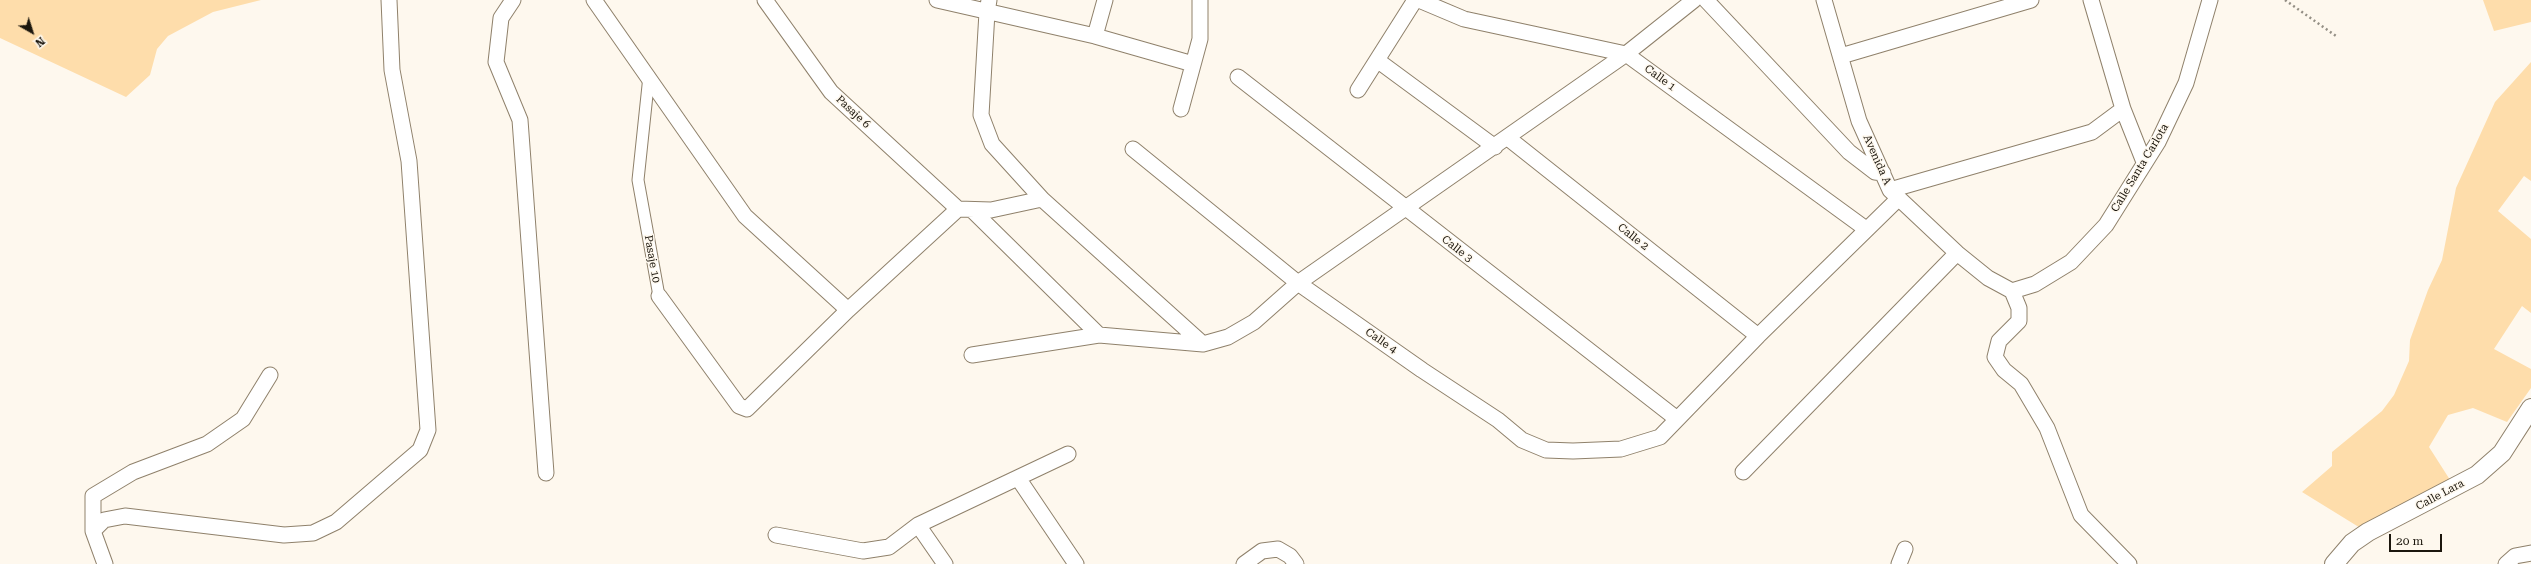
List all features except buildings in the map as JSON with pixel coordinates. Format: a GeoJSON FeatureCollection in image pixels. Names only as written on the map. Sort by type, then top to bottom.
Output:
{"type":"FeatureCollection","features":[{"type":"Feature","properties":{"kind":"street"},"geometry":{"type":"LineString","coordinates":[[93,531],[104,520],[125,516],[284,535],[314,533],[336,522],[420,450],[428,430],[409,161],[392,70],[389,0]]}},
{"type":"Feature","properties":{"kind":"street"},"geometry":{"type":"LineString","coordinates":[[513,0],[501,18],[496,62],[520,120],[546,473]]}},
{"type":"Feature","properties":{"kind":"street"},"geometry":{"type":"LineString","coordinates":[[594,0],[649,76],[745,216],[848,310],[965,210],[992,210],[1042,198]]}},
{"type":"Feature","properties":{"kind":"street","name":"Pasaje 6"},"geometry":{"type":"LineString","coordinates":[[765,0],[831,92],[965,210],[1099,335]]}},
{"type":"Feature","properties":{"kind":"street"},"geometry":{"type":"LineString","coordinates":[[938,0],[988,6],[1194,64]]}},
{"type":"Feature","properties":{"kind":"street"},"geometry":{"type":"LineString","coordinates":[[1095,36],[1105,0]]}},
{"type":"Feature","properties":{"kind":"street"},"geometry":{"type":"LineString","coordinates":[[1181,109],[1200,39],[1200,0]]}},
{"type":"Feature","properties":{"kind":"street"},"geometry":{"type":"LineString","coordinates":[[1358,90],[1415,0]]}},
{"type":"Feature","properties":{"kind":"street","name":"Calle 1"},"geometry":{"type":"LineString","coordinates":[[1419,0],[1464,19],[1626,54],[1866,230]]}},
{"type":"Feature","properties":{"kind":"street"},"geometry":{"type":"LineString","coordinates":[[972,355],[1099,335],[1203,344],[1228,337],[1254,322],[1298,283],[1508,138],[1626,54],[1694,0]]}},
{"type":"Feature","properties":{"kind":"street"},"geometry":{"type":"LineString","coordinates":[[1706,0],[1849,152],[1875,172],[1883,173]]}},
{"type":"Feature","properties":{"kind":"street","name":"Avenida A"},"geometry":{"type":"LineString","coordinates":[[1824,0],[1860,121],[1894,194],[1957,253],[1988,278],[2012,291]]}},
{"type":"Feature","properties":{"kind":"street"},"geometry":{"type":"LineString","coordinates":[[1841,56],[2012,3],[2031,0]]}},
{"type":"Feature","properties":{"kind":"street"},"geometry":{"type":"LineString","coordinates":[[2091,0],[2123,109],[2144,162]]}},
{"type":"Feature","properties":{"kind":"street","name":"Calle Santa Carlota"},"geometry":{"type":"LineString","coordinates":[[2012,291],[2035,284],[2071,262],[2106,225],[2144,162],[2158,142],[2186,83],[2210,0]]}},
{"type":"Feature","properties":{"kind":"street"},"geometry":{"type":"LineString","coordinates":[[988,6],[981,115],[992,144],[1042,198],[1203,344]]}},
{"type":"Feature","properties":{"kind":"street"},"geometry":{"type":"LineString","coordinates":[[1377,60],[1495,147]]}},
{"type":"Feature","properties":{"kind":"street","name":"Pasaje 10"},"geometry":{"type":"LineString","coordinates":[[649,76],[638,180],[659,296],[739,406],[744,409],[750,408],[848,310]]}},
{"type":"Feature","properties":{"kind":"street","name":"Calle 3"},"geometry":{"type":"LineString","coordinates":[[1238,77],[1677,420]]}},
{"type":"Feature","properties":{"kind":"street"},"geometry":{"type":"LineString","coordinates":[[1677,420],[1758,336],[1866,230],[1894,194],[2092,132],[2123,109]]}},
{"type":"Feature","properties":{"kind":"street","name":"Calle 2"},"geometry":{"type":"LineString","coordinates":[[1508,138],[1758,336]]}},
{"type":"Feature","properties":{"kind":"street","name":"Calle 4"},"geometry":{"type":"LineString","coordinates":[[1133,149],[1298,283],[1422,370],[1498,420],[1522,440],[1546,450],[1573,452],[1621,449],[1660,437],[1677,420]]}},
{"type":"Feature","properties":{"kind":"street"},"geometry":{"type":"LineString","coordinates":[[1743,472],[1957,253]]}},
{"type":"Feature","properties":{"kind":"street"},"geometry":{"type":"LineString","coordinates":[[2012,291],[2019,308],[2019,321],[1999,341],[1995,357],[2004,370],[2021,384],[2047,428],[2081,514],[2129,564]]}},
{"type":"Feature","properties":{"kind":"street"},"geometry":{"type":"LineString","coordinates":[[105,564],[93,531],[93,496],[133,472],[207,444],[243,419],[270,375]]}},
{"type":"Feature","properties":{"kind":"street","name":"Calle Lara"},"geometry":{"type":"LineString","coordinates":[[2334,564],[2352,543],[2368,532],[2477,475],[2502,453],[2531,408]]}},
{"type":"Feature","properties":{"kind":"street"},"geometry":{"type":"LineString","coordinates":[[776,534],[863,551],[888,547],[918,525],[1068,454]]}},
{"type":"Feature","properties":{"kind":"street"},"geometry":{"type":"LineString","coordinates":[[1018,478],[1076,564]]}},
{"type":"Feature","properties":{"kind":"street"},"geometry":{"type":"LineString","coordinates":[[918,525],[945,564]]}},
{"type":"Feature","properties":{"kind":"street"},"geometry":{"type":"LineString","coordinates":[[1244,564],[1262,551],[1278,549],[1290,556],[1296,564]]}},
{"type":"Feature","properties":{"kind":"street"},"geometry":{"type":"LineString","coordinates":[[1899,564],[1905,549]]}},
{"type":"Feature","properties":{"kind":"street"},"geometry":{"type":"LineString","coordinates":[[2506,564],[2515,556],[2531,553]]}},
{"type":"Feature","properties":{"kind":"path"},"geometry":{"type":"LineString","coordinates":[[2285,0],[2336,36]]}},
{"type":"Feature","properties":{"kind":"shaded area"},"geometry":{"type":"Polygon","coordinates":[[[0,0],[261,0],[213,12],[168,36],[157,49],[150,75],[126,97],[0,38],[0,0]]]}},
{"type":"Feature","properties":{"kind":"shaded area"},"geometry":{"type":"Polygon","coordinates":[[[2483,0],[2531,0],[2531,22],[2494,31],[2483,0]]]}},
{"type":"Feature","properties":{"kind":"shaded area"},"geometry":{"type":"Polygon","coordinates":[[[2531,62],[2531,181],[2524,176],[2498,211],[2531,239],[2531,313],[2522,306],[2494,349],[2531,369],[2531,388],[2507,422],[2473,408],[2448,415],[2429,447],[2452,483],[2362,529],[2302,492],[2332,466],[2332,452],[2382,411],[2394,395],[2409,361],[2410,340],[2428,290],[2442,260],[2456,188],[2495,102],[2531,62]]]}}]}
